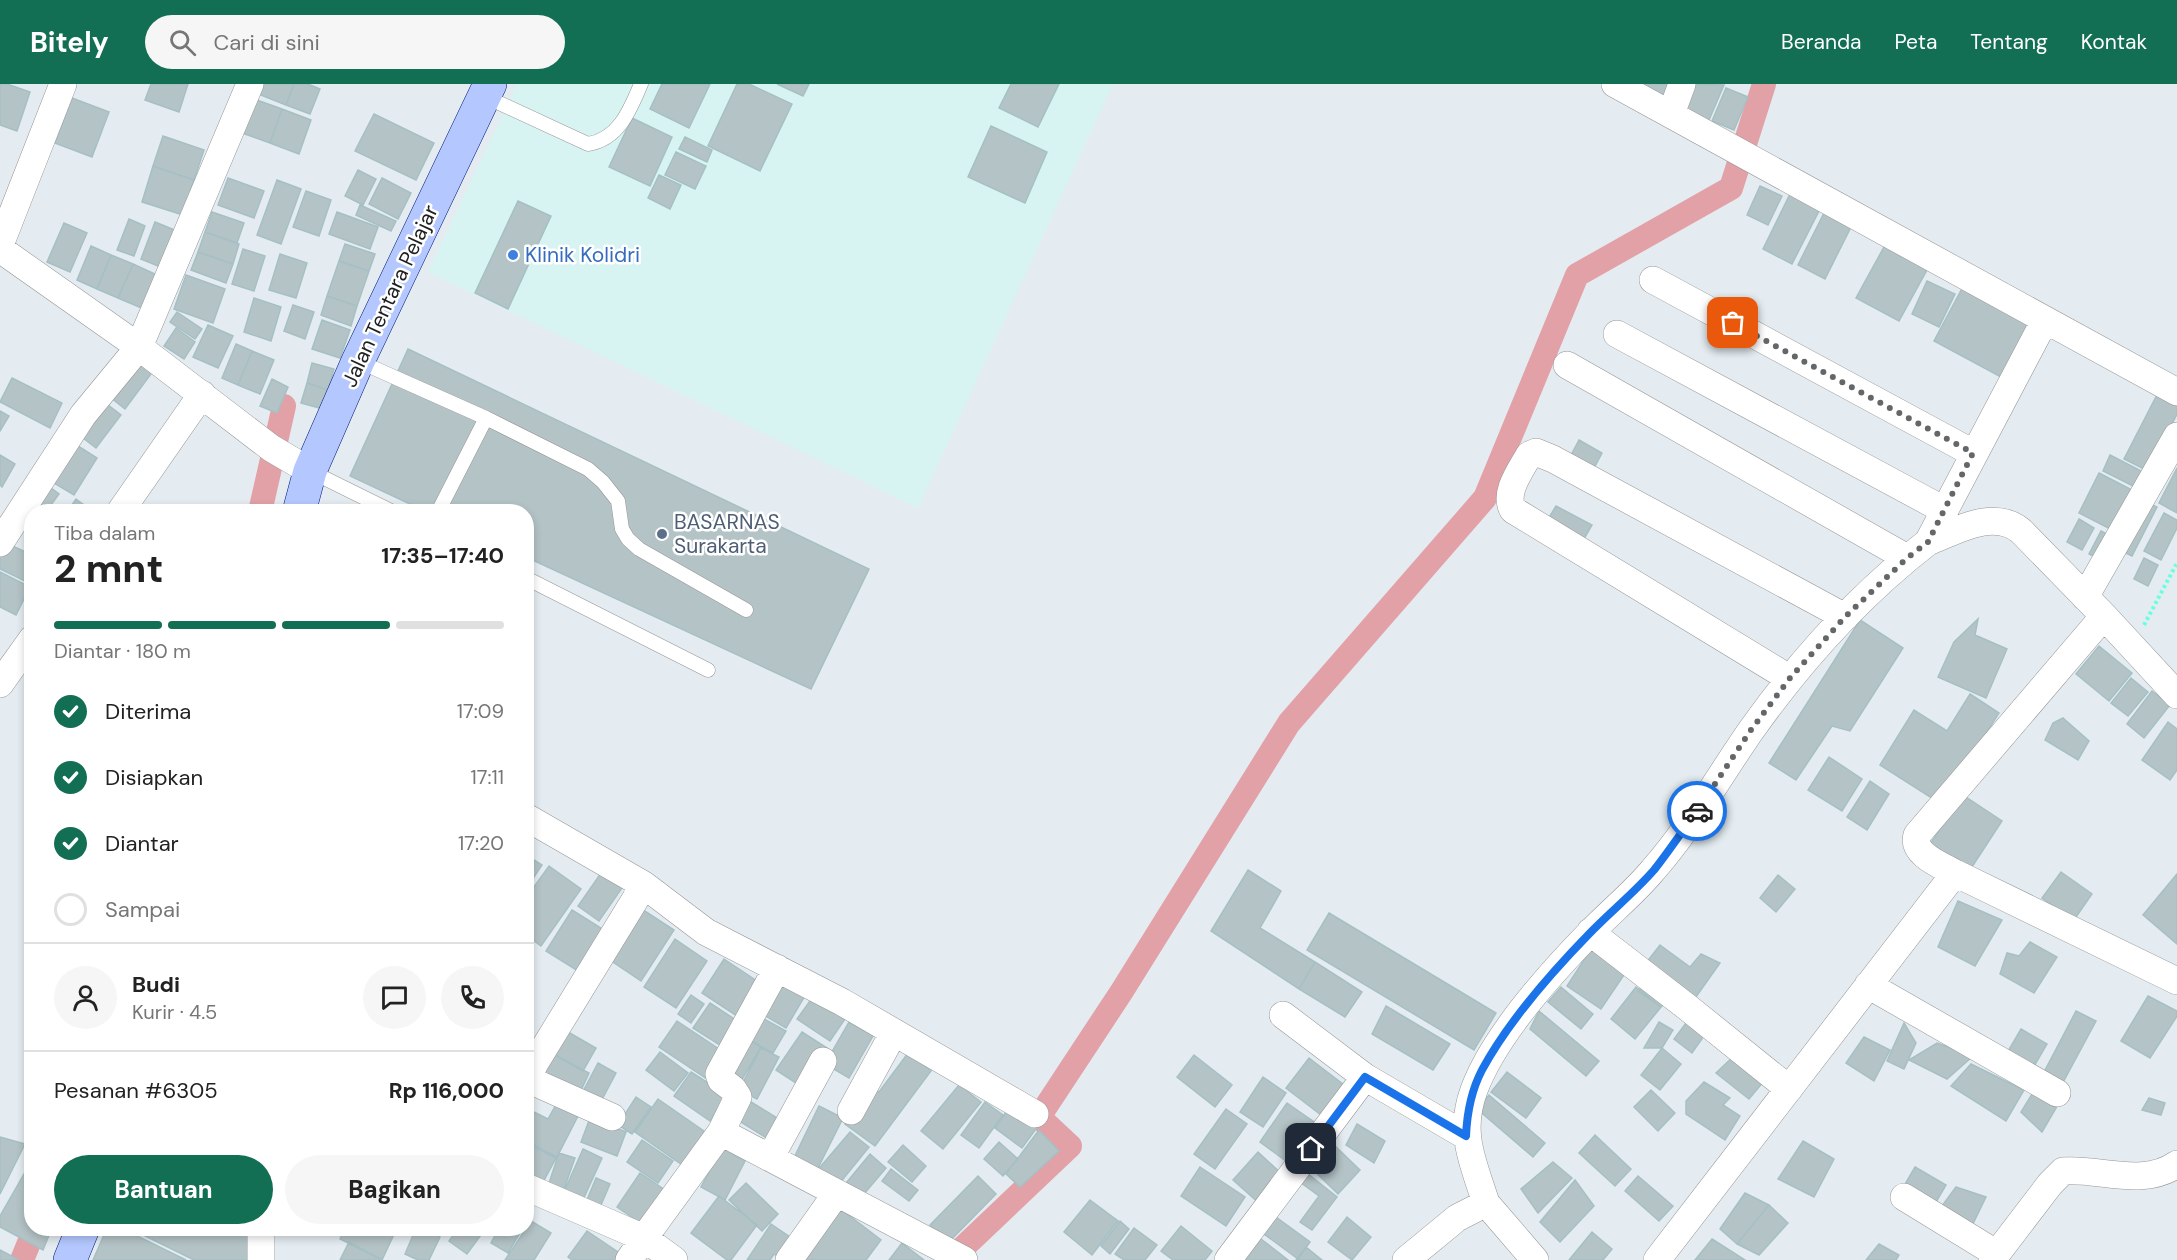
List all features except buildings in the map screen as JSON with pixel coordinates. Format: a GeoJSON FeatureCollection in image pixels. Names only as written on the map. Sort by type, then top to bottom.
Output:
{"type":"FeatureCollection","features":[{"type":"Feature","properties":{"kind":"main road","name":"Jalan Tentara Pelajar"},"geometry":{"type":"LineString","coordinates":[[298,504],[288,459],[358,361],[487,90]]}},
{"type":"Feature","properties":{"kind":"main road"},"geometry":{"type":"LineString","coordinates":[[70,1260],[80,1236]]}},
{"type":"Feature","properties":{"kind":"street"},"geometry":{"type":"LineString","coordinates":[[63,84],[0,247],[139,347],[288,459]]}},
{"type":"Feature","properties":{"kind":"street"},"geometry":{"type":"LineString","coordinates":[[25,504],[83,416],[139,347],[250,84]]}},
{"type":"Feature","properties":{"kind":"street"},"geometry":{"type":"LineString","coordinates":[[1615,84],[2177,392]]}},
{"type":"Feature","properties":{"kind":"street"},"geometry":{"type":"LineString","coordinates":[[1671,114],[1682,84]]}},
{"type":"Feature","properties":{"kind":"street"},"geometry":{"type":"LineString","coordinates":[[1653,280],[1973,453]]}},
{"type":"Feature","properties":{"kind":"street"},"geometry":{"type":"LineString","coordinates":[[1535,1260],[1486,1203],[1466,1136],[1469,1105],[1482,1070],[1503,1037],[1538,991],[1590,933],[1654,870],[1790,678],[1845,617],[1917,550],[1944,510],[2045,320]]}},
{"type":"Feature","properties":{"kind":"street"},"geometry":{"type":"LineString","coordinates":[[1617,334],[1944,510]]}},
{"type":"Feature","properties":{"kind":"street"},"geometry":{"type":"LineString","coordinates":[[1567,364],[1917,550]]}},
{"type":"Feature","properties":{"kind":"street"},"geometry":{"type":"LineString","coordinates":[[126,504],[202,394]]}},
{"type":"Feature","properties":{"kind":"street"},"geometry":{"type":"LineString","coordinates":[[2085,597],[2177,436]]}},
{"type":"Feature","properties":{"kind":"street"},"geometry":{"type":"LineString","coordinates":[[1790,678],[1513,510],[1510,492],[1529,455],[1536,452],[1553,459],[1845,617]]}},
{"type":"Feature","properties":{"kind":"street"},"geometry":{"type":"LineString","coordinates":[[0,543],[24,506]]}},
{"type":"Feature","properties":{"kind":"street"},"geometry":{"type":"LineString","coordinates":[[1917,550],[1987,520],[2004,522],[2021,531],[2177,695]]}},
{"type":"Feature","properties":{"kind":"street"},"geometry":{"type":"LineString","coordinates":[[2104,616],[1917,835],[1916,845],[1923,854],[1955,873],[2177,981]]}},
{"type":"Feature","properties":{"kind":"street"},"geometry":{"type":"LineString","coordinates":[[0,684],[24,650]]}},
{"type":"Feature","properties":{"kind":"street"},"geometry":{"type":"LineString","coordinates":[[534,822],[644,885],[706,932],[842,1002],[1035,1114]]}},
{"type":"Feature","properties":{"kind":"street"},"geometry":{"type":"LineString","coordinates":[[1657,1260],[1955,873]]}},
{"type":"Feature","properties":{"kind":"street"},"geometry":{"type":"LineString","coordinates":[[534,1063],[644,885]]}},
{"type":"Feature","properties":{"kind":"street"},"geometry":{"type":"LineString","coordinates":[[1590,933],[1789,1089]]}},
{"type":"Feature","properties":{"kind":"street"},"geometry":{"type":"LineString","coordinates":[[636,1249],[721,1132],[738,1097],[733,1089],[721,1080],[719,1074],[777,968]]}},
{"type":"Feature","properties":{"kind":"street"},"geometry":{"type":"LineString","coordinates":[[1868,985],[2057,1093]]}},
{"type":"Feature","properties":{"kind":"street"},"geometry":{"type":"LineString","coordinates":[[1283,1016],[1365,1077],[1466,1136]]}},
{"type":"Feature","properties":{"kind":"street"},"geometry":{"type":"LineString","coordinates":[[851,1111],[894,1032]]}},
{"type":"Feature","properties":{"kind":"street"},"geometry":{"type":"LineString","coordinates":[[770,1158],[823,1061]]}},
{"type":"Feature","properties":{"kind":"street"},"geometry":{"type":"LineString","coordinates":[[534,1074],[612,1117]]}},
{"type":"Feature","properties":{"kind":"street"},"geometry":{"type":"LineString","coordinates":[[1228,1260],[1365,1077]]}},
{"type":"Feature","properties":{"kind":"street"},"geometry":{"type":"LineString","coordinates":[[721,1132],[960,1258]]}},
{"type":"Feature","properties":{"kind":"street"},"geometry":{"type":"LineString","coordinates":[[1904,1197],[1994,1257],[2050,1184],[2063,1171],[2140,1176],[2169,1169],[2177,1164]]}},
{"type":"Feature","properties":{"kind":"street"},"geometry":{"type":"LineString","coordinates":[[534,1192],[636,1249],[674,1260]]}},
{"type":"Feature","properties":{"kind":"street"},"geometry":{"type":"LineString","coordinates":[[789,1260],[836,1194]]}},
{"type":"Feature","properties":{"kind":"street"},"geometry":{"type":"LineString","coordinates":[[1406,1260],[1457,1218],[1486,1203]]}},
{"type":"Feature","properties":{"kind":"street"},"geometry":{"type":"LineString","coordinates":[[261,1236],[261,1260]]}},
{"type":"Feature","properties":{"kind":"lane"},"geometry":{"type":"LineString","coordinates":[[487,90],[588,144],[600,142],[612,134],[627,118],[641,84]]}},
{"type":"Feature","properties":{"kind":"lane"},"geometry":{"type":"LineString","coordinates":[[358,361],[486,418],[588,469],[603,482],[618,501],[622,529],[627,539],[639,549],[746,610]]}},
{"type":"Feature","properties":{"kind":"lane"},"geometry":{"type":"LineString","coordinates":[[442,504],[486,418]]}},
{"type":"Feature","properties":{"kind":"lane"},"geometry":{"type":"LineString","coordinates":[[288,459],[377,504]]}},
{"type":"Feature","properties":{"kind":"lane"},"geometry":{"type":"LineString","coordinates":[[534,582],[708,670]]}},
{"type":"Feature","properties":{"kind":"path"},"geometry":{"type":"LineString","coordinates":[[2132,647],[2177,563]]}},
{"type":"Feature","properties":{"kind":"shaded area"},"geometry":{"type":"Polygon","coordinates":[[[517,84],[1113,84],[918,508],[428,272],[517,84]]]}},
{"type":"Feature","properties":{"kind":"waterway"},"geometry":{"type":"LineString","coordinates":[[950,1260],[1070,1146],[1039,1117],[1122,991],[1289,723],[1485,498],[1577,275],[1731,188],[1764,84]]}},
{"type":"Feature","properties":{"kind":"waterway"},"geometry":{"type":"LineString","coordinates":[[262,504],[284,406]]}},
{"type":"Feature","properties":{"kind":"waterway"},"geometry":{"type":"LineString","coordinates":[[22,1260],[32,1236]]}},
{"type":"Feature","properties":{"kind":"way so far"},"geometry":{"type":"LineString","coordinates":[[1697,811],[1751,730],[1790,678],[1845,617],[1907,558],[1928,542],[1973,453],[1733,323]]}},
{"type":"Feature","properties":{"kind":"place","name":"Klinik Kolidri"},"geometry":{"type":"Point","coordinates":[513,255]}},
{"type":"Feature","properties":{"kind":"place","name":"BASARNAS Surakarta"},"geometry":{"type":"Point","coordinates":[662,534]}},
{"type":"Feature","properties":{"kind":"route"},"geometry":{"type":"LineString","coordinates":[[1311,1149],[1365,1077],[1466,1136],[1469,1105],[1474,1090],[1482,1070],[1503,1037],[1545,982],[1590,933],[1654,870],[1697,811]]}}]}
